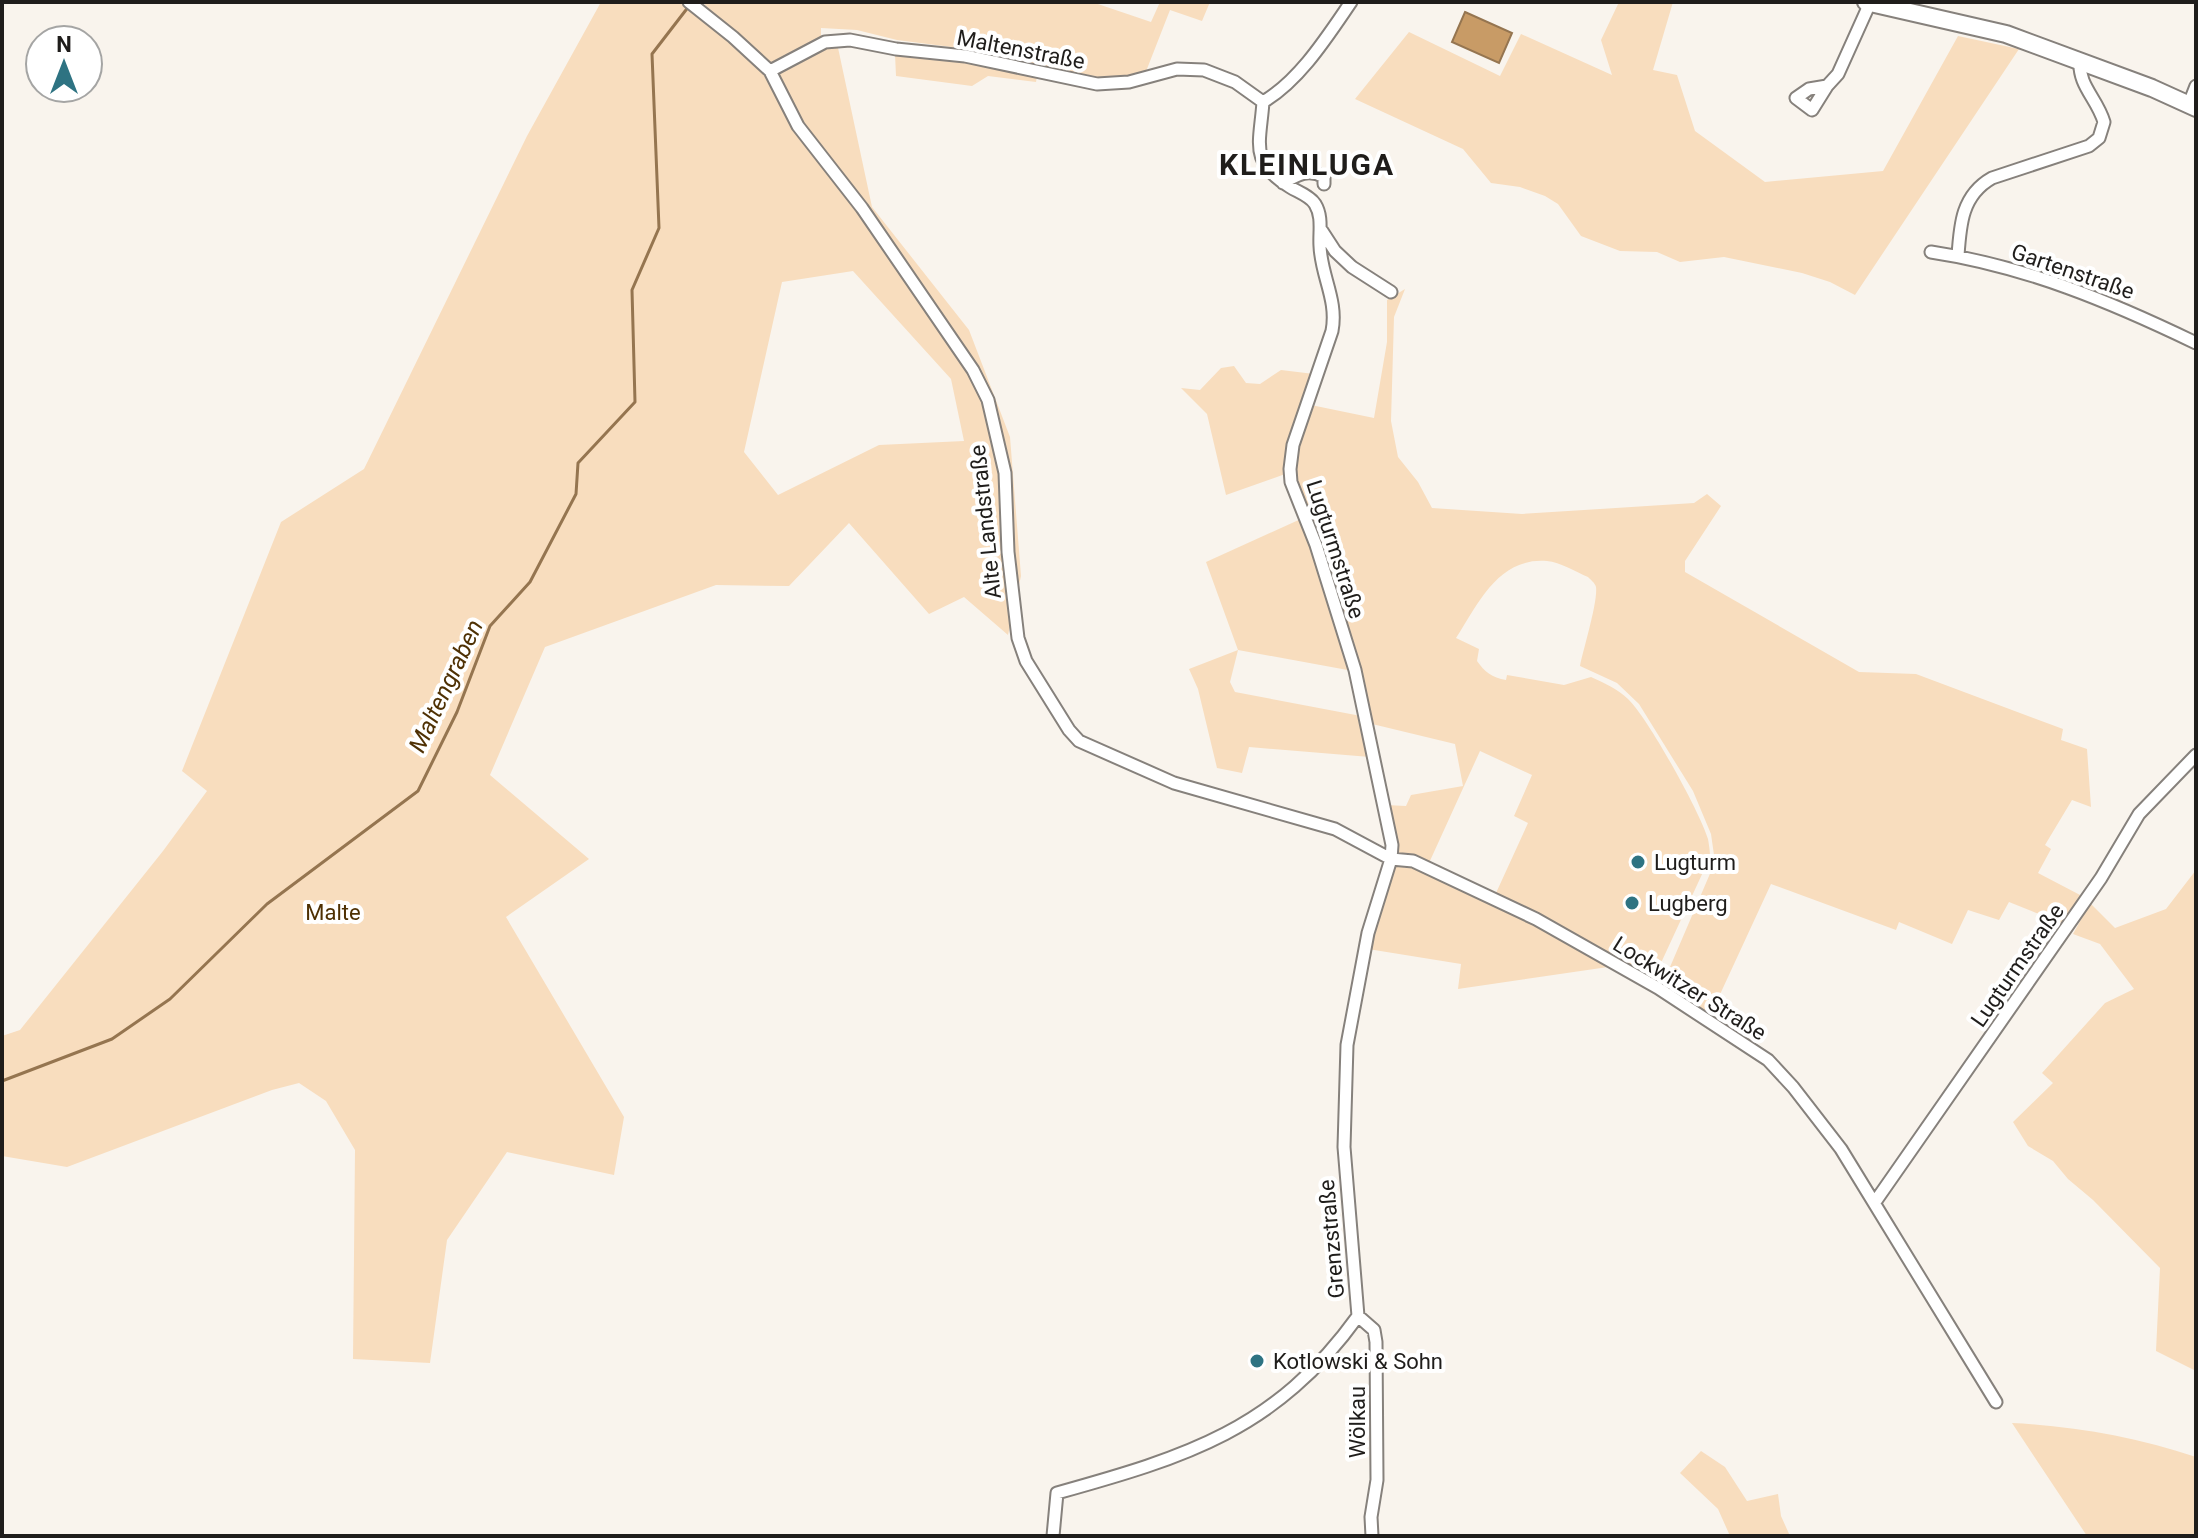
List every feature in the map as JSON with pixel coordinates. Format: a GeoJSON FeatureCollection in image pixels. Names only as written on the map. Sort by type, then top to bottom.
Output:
{"type":"FeatureCollection","features":[{"type":"Feature","properties":{"kind":"main road"},"geometry":{"type":"LineString","coordinates":[[1868,2],[1992,30],[2080,60],[2193,106]]}},
{"type":"Feature","properties":{"kind":"street"},"geometry":{"type":"LineString","coordinates":[[1324,184],[1324,177],[1317,173],[1303,172],[1283,183],[1267,171],[1261,159],[1263,102],[1277,94],[1294,77],[1351,2]]}},
{"type":"Feature","properties":{"kind":"street"},"geometry":{"type":"LineString","coordinates":[[1827,86],[1838,74],[1868,2]]}},
{"type":"Feature","properties":{"kind":"street","name":"Alte Landstraße"},"geometry":{"type":"LineString","coordinates":[[691,4],[770,71],[798,126],[862,208],[985,392],[1005,473],[1008,552],[1018,638],[1026,661],[1069,730],[1079,741],[1174,783],[1335,829],[1391,859]]}},
{"type":"Feature","properties":{"kind":"street","name":"Maltenstraße"},"geometry":{"type":"LineString","coordinates":[[770,71],[825,42],[850,40],[896,49],[965,56],[1056,78],[1097,84],[1129,82],[1177,69],[1204,70],[1235,82],[1263,102]]}},
{"type":"Feature","properties":{"kind":"street"},"geometry":{"type":"LineString","coordinates":[[1958,256],[1965,206],[1983,183],[2082,149],[2099,138],[2104,122],[2095,101],[2083,86],[2080,60]]}},
{"type":"Feature","properties":{"kind":"street"},"geometry":{"type":"LineString","coordinates":[[2193,106],[2196,86]]}},
{"type":"Feature","properties":{"kind":"street","name":"Lugturmstraße"},"geometry":{"type":"LineString","coordinates":[[1283,183],[1312,200],[1317,207],[1322,231],[1320,249],[1332,296],[1334,321],[1293,445],[1290,469],[1292,487],[1316,545],[1355,670],[1392,845],[1391,859]]}},
{"type":"Feature","properties":{"kind":"street"},"geometry":{"type":"LineString","coordinates":[[1322,231],[1345,262],[1391,292]]}},
{"type":"Feature","properties":{"kind":"street","name":"Gartenstraße"},"geometry":{"type":"LineString","coordinates":[[1931,252],[1958,256],[2058,283],[2121,307],[2196,343]]}},
{"type":"Feature","properties":{"kind":"street","name":"Lugturmstraße"},"geometry":{"type":"LineString","coordinates":[[1875,1202],[2101,878],[2139,814],[2196,755]]}},
{"type":"Feature","properties":{"kind":"street","name":"Lockwitzer Straße"},"geometry":{"type":"LineString","coordinates":[[1391,859],[1413,861],[1536,919],[1658,988],[1768,1060],[1841,1149],[1996,1402]]}},
{"type":"Feature","properties":{"kind":"street","name":"Grenzstraße"},"geometry":{"type":"LineString","coordinates":[[1053,1536],[1057,1493],[1158,1463],[1222,1437],[1260,1415],[1305,1378],[1339,1342],[1358,1316],[1344,1147],[1347,1045],[1368,933],[1391,859]]}},
{"type":"Feature","properties":{"kind":"street","name":"Wölkau"},"geometry":{"type":"LineString","coordinates":[[1358,1316],[1374,1330],[1376,1342],[1377,1480],[1371,1517],[1372,1536]]}},
{"type":"Feature","properties":{"kind":"green space","name":"Malte"},"geometry":{"type":"Polygon","coordinates":[[[601,2],[684,2],[767,76],[806,130],[775,72],[837,43],[872,207],[969,330],[1010,437],[1021,576],[1008,635],[964,597],[929,614],[849,523],[789,586],[716,585],[545,647],[490,775],[589,859],[506,917],[624,1117],[614,1175],[507,1152],[447,1240],[430,1363],[353,1359],[355,1150],[326,1101],[299,1083],[272,1090],[67,1167],[2,1156],[2,1036],[20,1030],[207,791],[182,771],[281,522],[364,469],[527,136],[601,2]],[[853,271],[782,282],[744,452],[778,495],[879,445],[964,441],[951,379],[853,271]]]}},
{"type":"Feature","properties":{"kind":"green space"},"geometry":{"type":"Polygon","coordinates":[[[702,2],[1092,2],[1151,22],[1160,2],[1210,2],[1202,21],[1170,10],[1145,74],[1097,80],[967,49],[897,40],[857,30],[821,28],[821,39],[775,66],[769,65],[702,2]]]}},
{"type":"Feature","properties":{"kind":"green space"},"geometry":{"type":"Polygon","coordinates":[[[1619,2],[1673,2],[1653,70],[1677,75],[1695,131],[1765,182],[1883,171],[1958,36],[2019,49],[1855,295],[1830,282],[1802,273],[1724,257],[1680,262],[1657,252],[1620,251],[1581,236],[1558,204],[1545,196],[1520,187],[1491,183],[1463,149],[1355,99],[1409,32],[1500,76],[1521,34],[1612,75],[1601,40],[1619,2]]]}},
{"type":"Feature","properties":{"kind":"green space"},"geometry":{"type":"Polygon","coordinates":[[[895,54],[966,62],[1037,76],[1036,82],[988,76],[972,86],[896,76],[895,54]]]}},
{"type":"Feature","properties":{"kind":"green space"},"geometry":{"type":"Polygon","coordinates":[[[1405,289],[1394,317],[1391,421],[1398,457],[1418,482],[1432,508],[1522,514],[1694,503],[1707,494],[1721,506],[1685,561],[1685,572],[1859,672],[1916,674],[2063,729],[2061,740],[2087,749],[2091,807],[2072,800],[2045,845],[2051,849],[2038,873],[2082,896],[2066,925],[2009,902],[1999,920],[1968,910],[1952,944],[1899,922],[1896,930],[1771,884],[1710,1016],[1668,991],[1667,974],[1715,862],[1711,834],[1693,791],[1639,704],[1617,683],[1580,666],[1595,603],[1595,584],[1588,577],[1563,565],[1547,561],[1530,562],[1502,575],[1491,585],[1456,638],[1479,649],[1477,661],[1497,678],[1506,680],[1507,675],[1564,685],[1591,677],[1615,689],[1637,709],[1672,766],[1703,826],[1710,857],[1654,978],[1645,980],[1496,893],[1528,823],[1514,816],[1532,775],[1480,751],[1429,863],[1413,854],[1396,853],[1386,805],[1406,806],[1411,795],[1463,786],[1455,744],[1368,723],[1295,486],[1294,453],[1311,405],[1374,418],[1387,342],[1387,300],[1405,289]]]}},
{"type":"Feature","properties":{"kind":"green space"},"geometry":{"type":"Polygon","coordinates":[[[1234,366],[1246,383],[1260,384],[1281,370],[1314,374],[1288,473],[1226,495],[1207,414],[1181,388],[1200,390],[1221,368],[1234,366]]]}},
{"type":"Feature","properties":{"kind":"green space"},"geometry":{"type":"Polygon","coordinates":[[[1303,518],[1353,671],[1238,650],[1206,562],[1303,518]]]}},
{"type":"Feature","properties":{"kind":"green space"},"geometry":{"type":"Polygon","coordinates":[[[1238,650],[1230,682],[1235,692],[1361,716],[1370,757],[1249,747],[1242,773],[1217,768],[1198,689],[1189,669],[1238,650]]]}},
{"type":"Feature","properties":{"kind":"green space"},"geometry":{"type":"Polygon","coordinates":[[[1412,865],[1535,923],[1608,967],[1458,989],[1461,964],[1368,949],[1395,867],[1412,865]]]}},
{"type":"Feature","properties":{"kind":"green space"},"geometry":{"type":"Polygon","coordinates":[[[2196,870],[2196,1371],[2156,1351],[2160,1268],[2053,1161],[2028,1146],[2013,1122],[2053,1083],[2042,1073],[2105,1003],[2134,989],[2100,944],[2073,934],[2090,903],[2115,928],[2166,909],[2196,870]]]}},
{"type":"Feature","properties":{"kind":"green space"},"geometry":{"type":"Polygon","coordinates":[[[2012,1423],[2105,1434],[2196,1457],[2196,1536],[2087,1536],[2012,1423]]]}},
{"type":"Feature","properties":{"kind":"green space"},"geometry":{"type":"Polygon","coordinates":[[[1701,1451],[1725,1467],[1747,1501],[1778,1494],[1781,1516],[1790,1536],[1730,1536],[1718,1509],[1680,1473],[1701,1451]]]}},
{"type":"Feature","properties":{"kind":"shaded area"},"geometry":{"type":"Polygon","coordinates":[[[1465,12],[1512,33],[1499,63],[1452,42],[1465,12]]]}},
{"type":"Feature","properties":{"kind":"waterway","name":"Maltengraben"},"geometry":{"type":"LineString","coordinates":[[2,1081],[112,1039],[170,999],[267,904],[418,791],[457,712],[490,626],[530,582],[576,494],[578,463],[635,402],[632,290],[659,228],[652,54],[689,6]]}},
{"type":"Feature","properties":{"kind":"place","name":"Lugturm"},"geometry":{"type":"Point","coordinates":[1638,862]}},
{"type":"Feature","properties":{"kind":"place","name":"Lugberg"},"geometry":{"type":"Point","coordinates":[1632,903]}},
{"type":"Feature","properties":{"kind":"place","name":"Kotlowski & Sohn"},"geometry":{"type":"Point","coordinates":[1257,1361]}},
{"type":"Feature","properties":{"kind":"district","name":"KLEINLUGA"},"geometry":{"type":"Point","coordinates":[1307,165]}}]}
